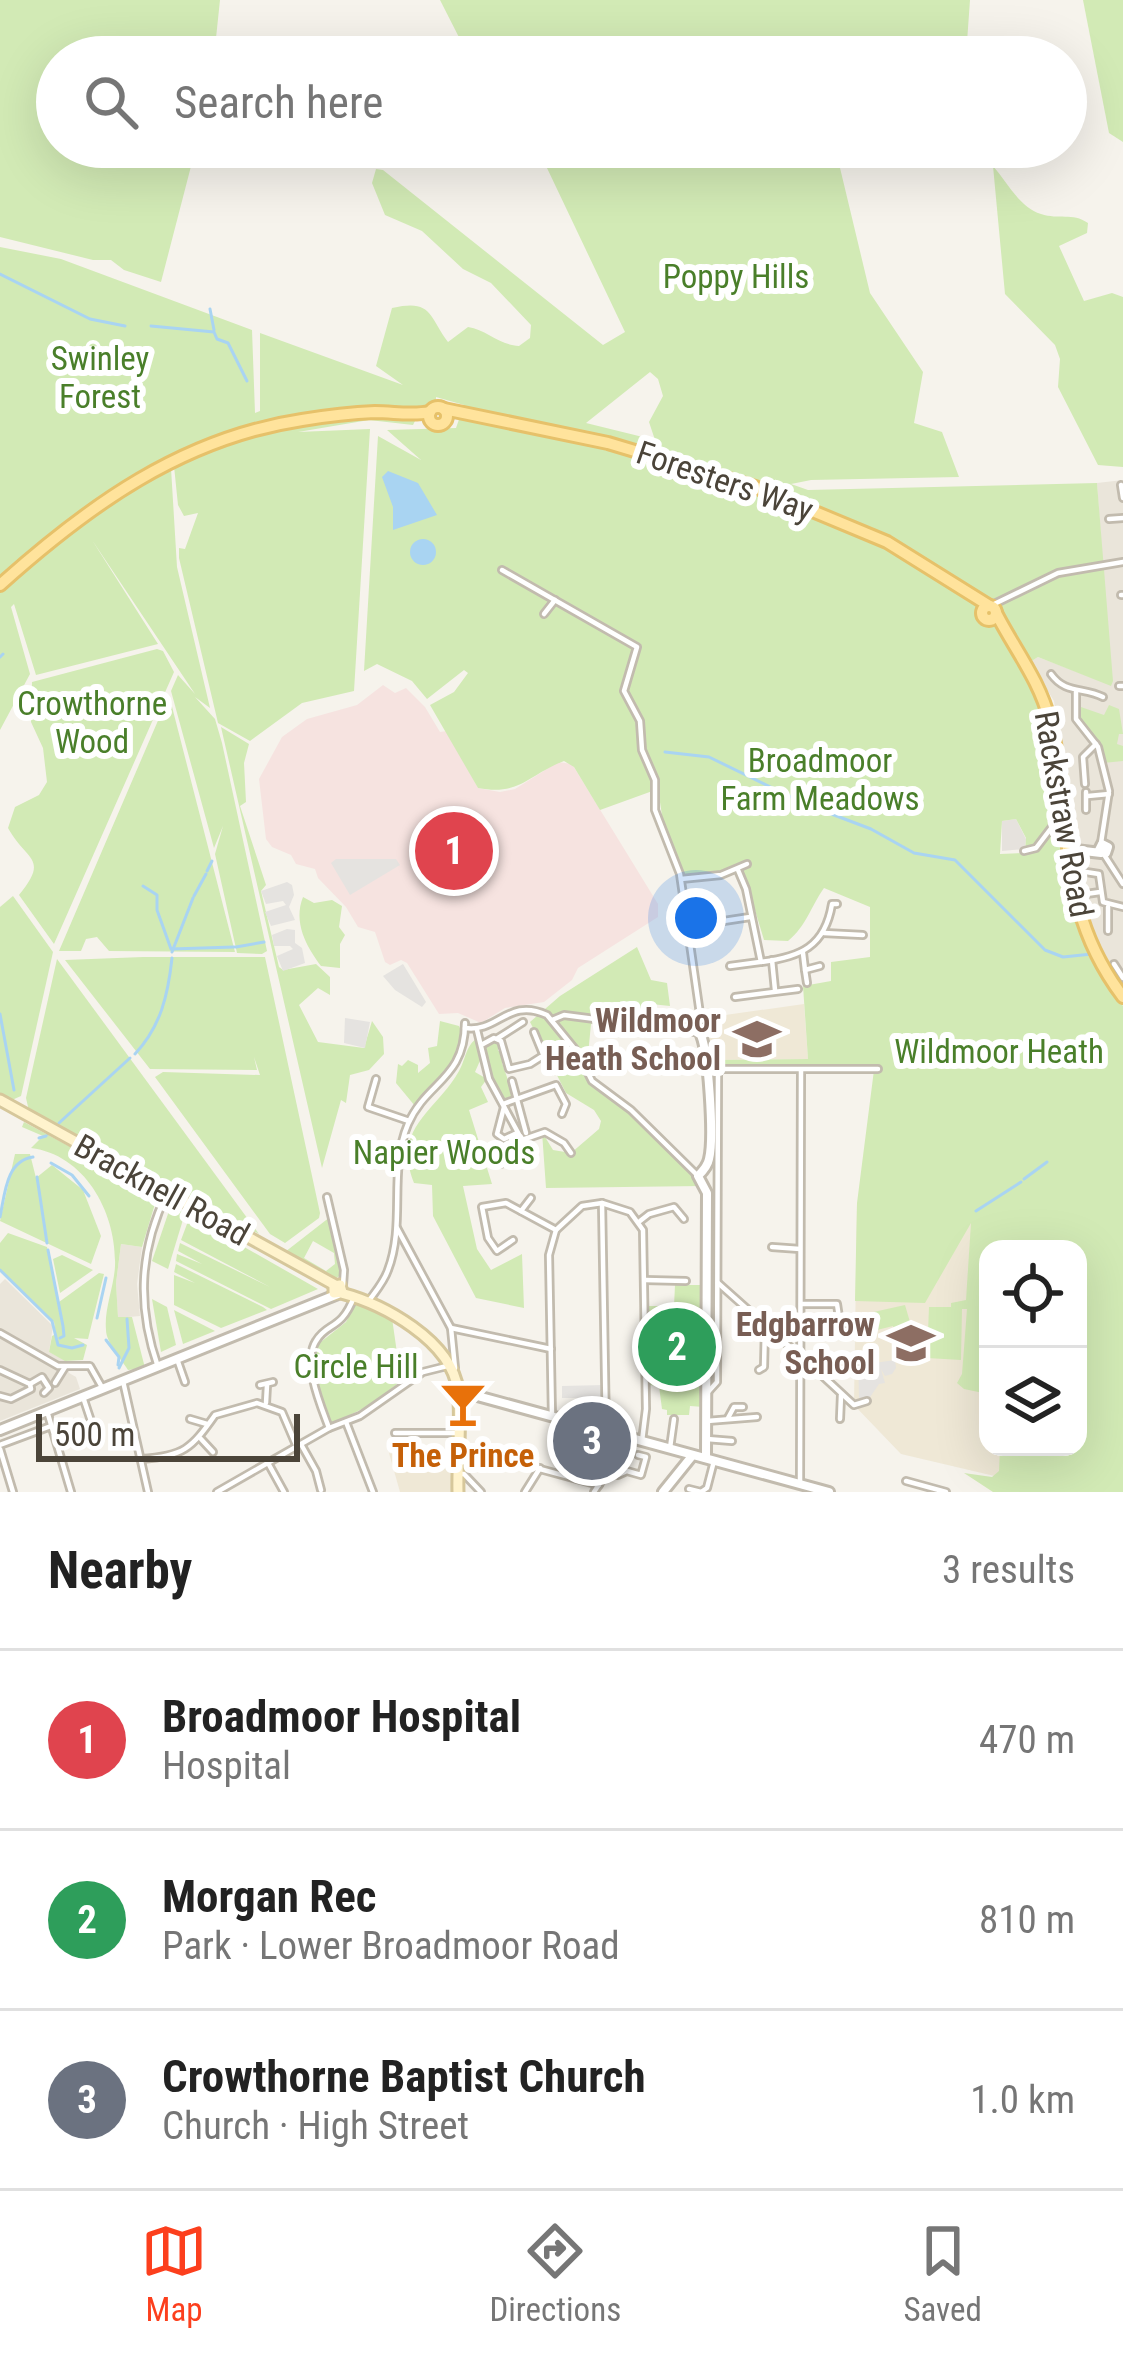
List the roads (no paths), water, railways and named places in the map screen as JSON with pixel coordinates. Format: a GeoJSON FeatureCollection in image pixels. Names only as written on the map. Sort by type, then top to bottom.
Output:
{"type":"FeatureCollection","features":[{"type":"Feature","properties":{"kind":"main road","name":"Foresters Way"},"geometry":{"type":"LineString","coordinates":[[0,585],[78,517],[168,463],[284,423],[369,412],[431,417],[435,407],[446,414],[608,442],[755,488],[887,542],[992,610]]}},
{"type":"Feature","properties":{"kind":"main road","name":"Rackstraw Road"},"geometry":{"type":"LineString","coordinates":[[992,610],[1029,666],[1045,705],[1073,892],[1086,933],[1123,997]]}},
{"type":"Feature","properties":{"kind":"main road","name":"Bracknell Road"},"geometry":{"type":"LineString","coordinates":[[0,1100],[340,1289],[392,1311],[416,1329],[447,1366],[459,1390]]}},
{"type":"Feature","properties":{"kind":"main road"},"geometry":{"type":"LineString","coordinates":[[458,1492],[459,1390]]}},
{"type":"Feature","properties":{"kind":"street"},"geometry":{"type":"LineString","coordinates":[[1121,485],[1123,498]]}},
{"type":"Feature","properties":{"kind":"street"},"geometry":{"type":"LineString","coordinates":[[1109,519],[1123,518]]}},
{"type":"Feature","properties":{"kind":"street"},"geometry":{"type":"LineString","coordinates":[[992,610],[1058,573],[1123,562]]}},
{"type":"Feature","properties":{"kind":"street"},"geometry":{"type":"LineString","coordinates":[[502,570],[638,649],[624,691],[638,717],[642,750],[655,779],[656,810],[681,879],[699,1031],[707,1061],[709,1159],[698,1176]]}},
{"type":"Feature","properties":{"kind":"street"},"geometry":{"type":"LineString","coordinates":[[544,614],[555,600]]}},
{"type":"Feature","properties":{"kind":"street"},"geometry":{"type":"LineString","coordinates":[[1051,674],[1062,686],[1103,697]]}},
{"type":"Feature","properties":{"kind":"street"},"geometry":{"type":"LineString","coordinates":[[1076,692],[1076,718],[1096,744],[1109,794],[1105,848],[1123,884]]}},
{"type":"Feature","properties":{"kind":"street"},"geometry":{"type":"LineString","coordinates":[[1086,810],[1083,757],[1096,744]]}},
{"type":"Feature","properties":{"kind":"street"},"geometry":{"type":"LineString","coordinates":[[1086,791],[1109,794]]}},
{"type":"Feature","properties":{"kind":"street"},"geometry":{"type":"LineString","coordinates":[[1024,850],[1036,848],[1048,829],[1063,825]]}},
{"type":"Feature","properties":{"kind":"street"},"geometry":{"type":"LineString","coordinates":[[1066,849],[1105,848]]}},
{"type":"Feature","properties":{"kind":"street"},"geometry":{"type":"LineString","coordinates":[[681,879],[738,871],[747,863]]}},
{"type":"Feature","properties":{"kind":"street"},"geometry":{"type":"LineString","coordinates":[[738,871],[761,962]]}},
{"type":"Feature","properties":{"kind":"street"},"geometry":{"type":"LineString","coordinates":[[1086,872],[1099,874],[1100,892],[1108,906],[1108,931]]}},
{"type":"Feature","properties":{"kind":"street"},"geometry":{"type":"LineString","coordinates":[[1085,894],[1100,892]]}},
{"type":"Feature","properties":{"kind":"street"},"geometry":{"type":"LineString","coordinates":[[733,956],[732,965],[803,953],[824,933],[833,902]]}},
{"type":"Feature","properties":{"kind":"street"},"geometry":{"type":"LineString","coordinates":[[1108,906],[1122,903]]}},
{"type":"Feature","properties":{"kind":"street"},"geometry":{"type":"LineString","coordinates":[[721,923],[750,917]]}},
{"type":"Feature","properties":{"kind":"street"},"geometry":{"type":"LineString","coordinates":[[824,933],[863,934]]}},
{"type":"Feature","properties":{"kind":"street"},"geometry":{"type":"LineString","coordinates":[[803,953],[807,983]]}},
{"type":"Feature","properties":{"kind":"street"},"geometry":{"type":"LineString","coordinates":[[772,960],[776,992]]}},
{"type":"Feature","properties":{"kind":"street"},"geometry":{"type":"LineString","coordinates":[[1123,961],[1114,965],[1123,978]]}},
{"type":"Feature","properties":{"kind":"street"},"geometry":{"type":"LineString","coordinates":[[805,970],[820,966]]}},
{"type":"Feature","properties":{"kind":"street"},"geometry":{"type":"LineString","coordinates":[[735,997],[799,988]]}},
{"type":"Feature","properties":{"kind":"street"},"geometry":{"type":"LineString","coordinates":[[477,1030],[517,1010],[540,1011],[553,1020],[592,1081],[632,1110],[698,1176],[707,1193],[709,1489],[689,1489]]}},
{"type":"Feature","properties":{"kind":"street"},"geometry":{"type":"LineString","coordinates":[[553,1020],[564,1016],[699,1031]]}},
{"type":"Feature","properties":{"kind":"street"},"geometry":{"type":"LineString","coordinates":[[482,1045],[523,1022]]}},
{"type":"Feature","properties":{"kind":"street"},"geometry":{"type":"LineString","coordinates":[[368,1302],[388,1271],[397,1228],[401,1152],[409,1121],[457,1065],[465,1025],[477,1030],[489,1078],[528,1150],[526,1158],[499,1164]]}},
{"type":"Feature","properties":{"kind":"street"},"geometry":{"type":"LineString","coordinates":[[534,1032],[550,1071]]}},
{"type":"Feature","properties":{"kind":"street"},"geometry":{"type":"LineString","coordinates":[[497,1038],[526,1132]]}},
{"type":"Feature","properties":{"kind":"street"},"geometry":{"type":"LineString","coordinates":[[509,1069],[541,1057]]}},
{"type":"Feature","properties":{"kind":"street"},"geometry":{"type":"LineString","coordinates":[[800,1484],[801,1068]]}},
{"type":"Feature","properties":{"kind":"street"},"geometry":{"type":"LineString","coordinates":[[707,1393],[718,1382],[718,1072],[878,1069]]}},
{"type":"Feature","properties":{"kind":"street"},"geometry":{"type":"LineString","coordinates":[[376,1079],[368,1107],[409,1121]]}},
{"type":"Feature","properties":{"kind":"street"},"geometry":{"type":"LineString","coordinates":[[562,1114],[566,1104],[556,1085],[503,1106],[497,1134],[504,1139],[545,1132],[571,1153]]}},
{"type":"Feature","properties":{"kind":"street"},"geometry":{"type":"LineString","coordinates":[[356,1148],[369,1153],[401,1152]]}},
{"type":"Feature","properties":{"kind":"street"},"geometry":{"type":"LineString","coordinates":[[158,1367],[146,1329],[142,1283],[150,1233],[167,1192]]}},
{"type":"Feature","properties":{"kind":"street"},"geometry":{"type":"LineString","coordinates":[[327,1197],[343,1322],[324,1333],[312,1353],[328,1428]]}},
{"type":"Feature","properties":{"kind":"street"},"geometry":{"type":"LineString","coordinates":[[521,1211],[531,1198]]}},
{"type":"Feature","properties":{"kind":"street"},"geometry":{"type":"LineString","coordinates":[[513,1240],[496,1252],[481,1205],[499,1202],[556,1230]]}},
{"type":"Feature","properties":{"kind":"street"},"geometry":{"type":"LineString","coordinates":[[552,1417],[549,1255],[556,1230],[582,1206],[602,1202],[620,1207],[641,1222]]}},
{"type":"Feature","properties":{"kind":"street"},"geometry":{"type":"LineString","coordinates":[[602,1202],[606,1431]]}},
{"type":"Feature","properties":{"kind":"street"},"geometry":{"type":"LineString","coordinates":[[641,1222],[664,1208],[674,1208],[684,1219]]}},
{"type":"Feature","properties":{"kind":"street"},"geometry":{"type":"LineString","coordinates":[[641,1222],[646,1409],[642,1441]]}},
{"type":"Feature","properties":{"kind":"street"},"geometry":{"type":"LineString","coordinates":[[397,1228],[451,1328],[453,1378]]}},
{"type":"Feature","properties":{"kind":"street"},"geometry":{"type":"LineString","coordinates":[[772,1246],[800,1249]]}},
{"type":"Feature","properties":{"kind":"street"},"geometry":{"type":"LineString","coordinates":[[645,1280],[686,1281]]}},
{"type":"Feature","properties":{"kind":"street"},"geometry":{"type":"LineString","coordinates":[[718,1283],[801,1355]]}},
{"type":"Feature","properties":{"kind":"street"},"geometry":{"type":"LineString","coordinates":[[0,1430],[325,1301],[340,1289]]}},
{"type":"Feature","properties":{"kind":"street"},"geometry":{"type":"LineString","coordinates":[[801,1304],[837,1304],[841,1331]]}},
{"type":"Feature","properties":{"kind":"street"},"geometry":{"type":"LineString","coordinates":[[759,1370],[764,1367],[765,1325]]}},
{"type":"Feature","properties":{"kind":"street"},"geometry":{"type":"LineString","coordinates":[[451,1328],[551,1349]]}},
{"type":"Feature","properties":{"kind":"street"},"geometry":{"type":"LineString","coordinates":[[2,1338],[65,1367],[90,1366],[103,1389]]}},
{"type":"Feature","properties":{"kind":"street"},"geometry":{"type":"LineString","coordinates":[[177,1359],[186,1382]]}},
{"type":"Feature","properties":{"kind":"street"},"geometry":{"type":"LineString","coordinates":[[801,1365],[813,1367],[854,1405],[867,1401]]}},
{"type":"Feature","properties":{"kind":"street"},"geometry":{"type":"LineString","coordinates":[[217,1492],[346,1422],[423,1372],[447,1366]]}},
{"type":"Feature","properties":{"kind":"street"},"geometry":{"type":"LineString","coordinates":[[65,1367],[57,1382],[65,1390]]}},
{"type":"Feature","properties":{"kind":"street"},"geometry":{"type":"LineString","coordinates":[[0,1370],[31,1384]]}},
{"type":"Feature","properties":{"kind":"street"},"geometry":{"type":"LineString","coordinates":[[0,1396],[14,1398],[42,1377],[49,1388],[44,1393]]}},
{"type":"Feature","properties":{"kind":"street"},"geometry":{"type":"LineString","coordinates":[[123,1381],[148,1492]]}},
{"type":"Feature","properties":{"kind":"street"},"geometry":{"type":"LineString","coordinates":[[266,1404],[267,1384]]}},
{"type":"Feature","properties":{"kind":"street"},"geometry":{"type":"LineString","coordinates":[[459,1390],[829,1492]]}},
{"type":"Feature","properties":{"kind":"street"},"geometry":{"type":"LineString","coordinates":[[840,1420],[841,1393]]}},
{"type":"Feature","properties":{"kind":"street"},"geometry":{"type":"LineString","coordinates":[[83,1397],[94,1430]]}},
{"type":"Feature","properties":{"kind":"street"},"geometry":{"type":"LineString","coordinates":[[141,1459],[178,1453],[201,1439],[221,1412],[245,1404],[266,1404],[282,1412],[316,1471],[321,1490]]}},
{"type":"Feature","properties":{"kind":"street"},"geometry":{"type":"LineString","coordinates":[[728,1418],[734,1407],[743,1407]]}},
{"type":"Feature","properties":{"kind":"street"},"geometry":{"type":"LineString","coordinates":[[47,1411],[71,1492]]}},
{"type":"Feature","properties":{"kind":"street"},"geometry":{"type":"LineString","coordinates":[[707,1420],[755,1414]]}},
{"type":"Feature","properties":{"kind":"street"},"geometry":{"type":"LineString","coordinates":[[190,1419],[209,1425]]}},
{"type":"Feature","properties":{"kind":"street"},"geometry":{"type":"LineString","coordinates":[[670,1448],[674,1419]]}},
{"type":"Feature","properties":{"kind":"street"},"geometry":{"type":"LineString","coordinates":[[346,1422],[373,1492]]}},
{"type":"Feature","properties":{"kind":"street"},"geometry":{"type":"LineString","coordinates":[[13,1492],[0,1447],[51,1426]]}},
{"type":"Feature","properties":{"kind":"street"},"geometry":{"type":"LineString","coordinates":[[395,1433],[457,1433]]}},
{"type":"Feature","properties":{"kind":"street"},"geometry":{"type":"LineString","coordinates":[[457,1447],[597,1488],[630,1438]]}},
{"type":"Feature","properties":{"kind":"street"},"geometry":{"type":"LineString","coordinates":[[201,1439],[213,1452]]}},
{"type":"Feature","properties":{"kind":"street"},"geometry":{"type":"LineString","coordinates":[[707,1439],[732,1441]]}},
{"type":"Feature","properties":{"kind":"street"},"geometry":{"type":"LineString","coordinates":[[608,1472],[641,1475],[646,1457],[638,1455]]}},
{"type":"Feature","properties":{"kind":"street"},"geometry":{"type":"LineString","coordinates":[[663,1492],[692,1456]]}},
{"type":"Feature","properties":{"kind":"street"},"geometry":{"type":"LineString","coordinates":[[268,1463],[284,1492]]}},
{"type":"Feature","properties":{"kind":"street"},"geometry":{"type":"LineString","coordinates":[[525,1492],[540,1468]]}},
{"type":"Feature","properties":{"kind":"street"},"geometry":{"type":"LineString","coordinates":[[458,1474],[482,1492]]}},
{"type":"Feature","properties":{"kind":"street"},"geometry":{"type":"LineString","coordinates":[[906,1481],[946,1492]]}},
{"type":"Feature","properties":{"kind":"water"},"geometry":{"type":"Polygon","coordinates":[[[388,471],[418,483],[437,515],[393,530],[393,507],[382,477],[388,471]]]}},
{"type":"Feature","properties":{"kind":"water"},"geometry":{"type":"Polygon","coordinates":[[[423,539],[436,552],[423,565],[410,552],[423,539]]]}},
{"type":"Feature","properties":{"kind":"waterway"},"geometry":{"type":"LineString","coordinates":[[0,274],[90,319],[125,326]]}},
{"type":"Feature","properties":{"kind":"waterway"},"geometry":{"type":"LineString","coordinates":[[210,309],[214,330]]}},
{"type":"Feature","properties":{"kind":"waterway"},"geometry":{"type":"LineString","coordinates":[[151,326],[214,332],[217,339],[228,343],[247,381]]}},
{"type":"Feature","properties":{"kind":"waterway"},"geometry":{"type":"LineString","coordinates":[[0,657],[3,654]]}},
{"type":"Feature","properties":{"kind":"waterway"},"geometry":{"type":"LineString","coordinates":[[665,752],[709,757],[803,803]]}},
{"type":"Feature","properties":{"kind":"waterway"},"geometry":{"type":"LineString","coordinates":[[805,804],[871,829],[914,853],[955,860],[1045,950],[1063,957],[1092,954]]}},
{"type":"Feature","properties":{"kind":"waterway"},"geometry":{"type":"LineString","coordinates":[[207,871],[212,861]]}},
{"type":"Feature","properties":{"kind":"waterway"},"geometry":{"type":"LineString","coordinates":[[194,896],[206,874]]}},
{"type":"Feature","properties":{"kind":"waterway"},"geometry":{"type":"LineString","coordinates":[[143,886],[157,895],[157,910],[171,949],[234,947]]}},
{"type":"Feature","properties":{"kind":"waterway"},"geometry":{"type":"LineString","coordinates":[[172,952],[193,898]]}},
{"type":"Feature","properties":{"kind":"waterway"},"geometry":{"type":"LineString","coordinates":[[236,947],[264,942]]}},
{"type":"Feature","properties":{"kind":"waterway"},"geometry":{"type":"LineString","coordinates":[[135,1054],[162,1009],[172,958]]}},
{"type":"Feature","properties":{"kind":"waterway"},"geometry":{"type":"LineString","coordinates":[[0,1014],[14,1090]]}},
{"type":"Feature","properties":{"kind":"waterway"},"geometry":{"type":"LineString","coordinates":[[59,1123],[130,1058]]}},
{"type":"Feature","properties":{"kind":"waterway"},"geometry":{"type":"LineString","coordinates":[[39,1138],[46,1136]]}},
{"type":"Feature","properties":{"kind":"waterway"},"geometry":{"type":"LineString","coordinates":[[0,1217],[12,1171],[33,1157]]}},
{"type":"Feature","properties":{"kind":"waterway"},"geometry":{"type":"LineString","coordinates":[[1024,1179],[1047,1162]]}},
{"type":"Feature","properties":{"kind":"waterway"},"geometry":{"type":"LineString","coordinates":[[51,1163],[72,1175],[89,1196]]}},
{"type":"Feature","properties":{"kind":"waterway"},"geometry":{"type":"LineString","coordinates":[[37,1177],[47,1243]]}},
{"type":"Feature","properties":{"kind":"waterway"},"geometry":{"type":"LineString","coordinates":[[976,1211],[1021,1182]]}},
{"type":"Feature","properties":{"kind":"waterway"},"geometry":{"type":"LineString","coordinates":[[48,1250],[63,1326],[60,1338]]}},
{"type":"Feature","properties":{"kind":"waterway"},"geometry":{"type":"LineString","coordinates":[[0,1270],[52,1321],[58,1345],[83,1345]]}},
{"type":"Feature","properties":{"kind":"waterway"},"geometry":{"type":"LineString","coordinates":[[97,1318],[106,1278]]}},
{"type":"Feature","properties":{"kind":"waterway"},"geometry":{"type":"LineString","coordinates":[[119,1368],[129,1348],[127,1319]]}},
{"type":"Feature","properties":{"kind":"waterway"},"geometry":{"type":"LineString","coordinates":[[106,1340],[119,1357],[118,1365]]}},
{"type":"Feature","properties":{"kind":"place","name":"Broadmoor Hospital"},"geometry":{"type":"Point","coordinates":[454,851]}},
{"type":"Feature","properties":{"kind":"place","name":"Wildmoor Heath School"},"geometry":{"type":"Point","coordinates":[757,1039]}},
{"type":"Feature","properties":{"kind":"place","name":"Edgbarrow School"},"geometry":{"type":"Point","coordinates":[911,1343]}},
{"type":"Feature","properties":{"kind":"place","name":"Morgan Rec"},"geometry":{"type":"Point","coordinates":[677,1347]}},
{"type":"Feature","properties":{"kind":"place","name":"The Prince"},"geometry":{"type":"Point","coordinates":[463,1404]}},
{"type":"Feature","properties":{"kind":"place","name":"Crowthorne Baptist Church"},"geometry":{"type":"Point","coordinates":[592,1441]}},
{"type":"Feature","properties":{"kind":"park label","name":"Poppy Hills"},"geometry":{"type":"Point","coordinates":[736,276]}},
{"type":"Feature","properties":{"kind":"park label","name":"Swinley Forest"},"geometry":{"type":"Point","coordinates":[100,377]}},
{"type":"Feature","properties":{"kind":"park label","name":"Crowthorne Wood"},"geometry":{"type":"Point","coordinates":[92,722]}},
{"type":"Feature","properties":{"kind":"park label","name":"Broadmoor Farm Meadows"},"geometry":{"type":"Point","coordinates":[820,779]}},
{"type":"Feature","properties":{"kind":"park label","name":"Wildmoor Heath"},"geometry":{"type":"Point","coordinates":[999,1051]}},
{"type":"Feature","properties":{"kind":"park label","name":"Napier Woods"},"geometry":{"type":"Point","coordinates":[444,1152]}},
{"type":"Feature","properties":{"kind":"park label","name":"Circle Hill"},"geometry":{"type":"Point","coordinates":[356,1366]}}]}
